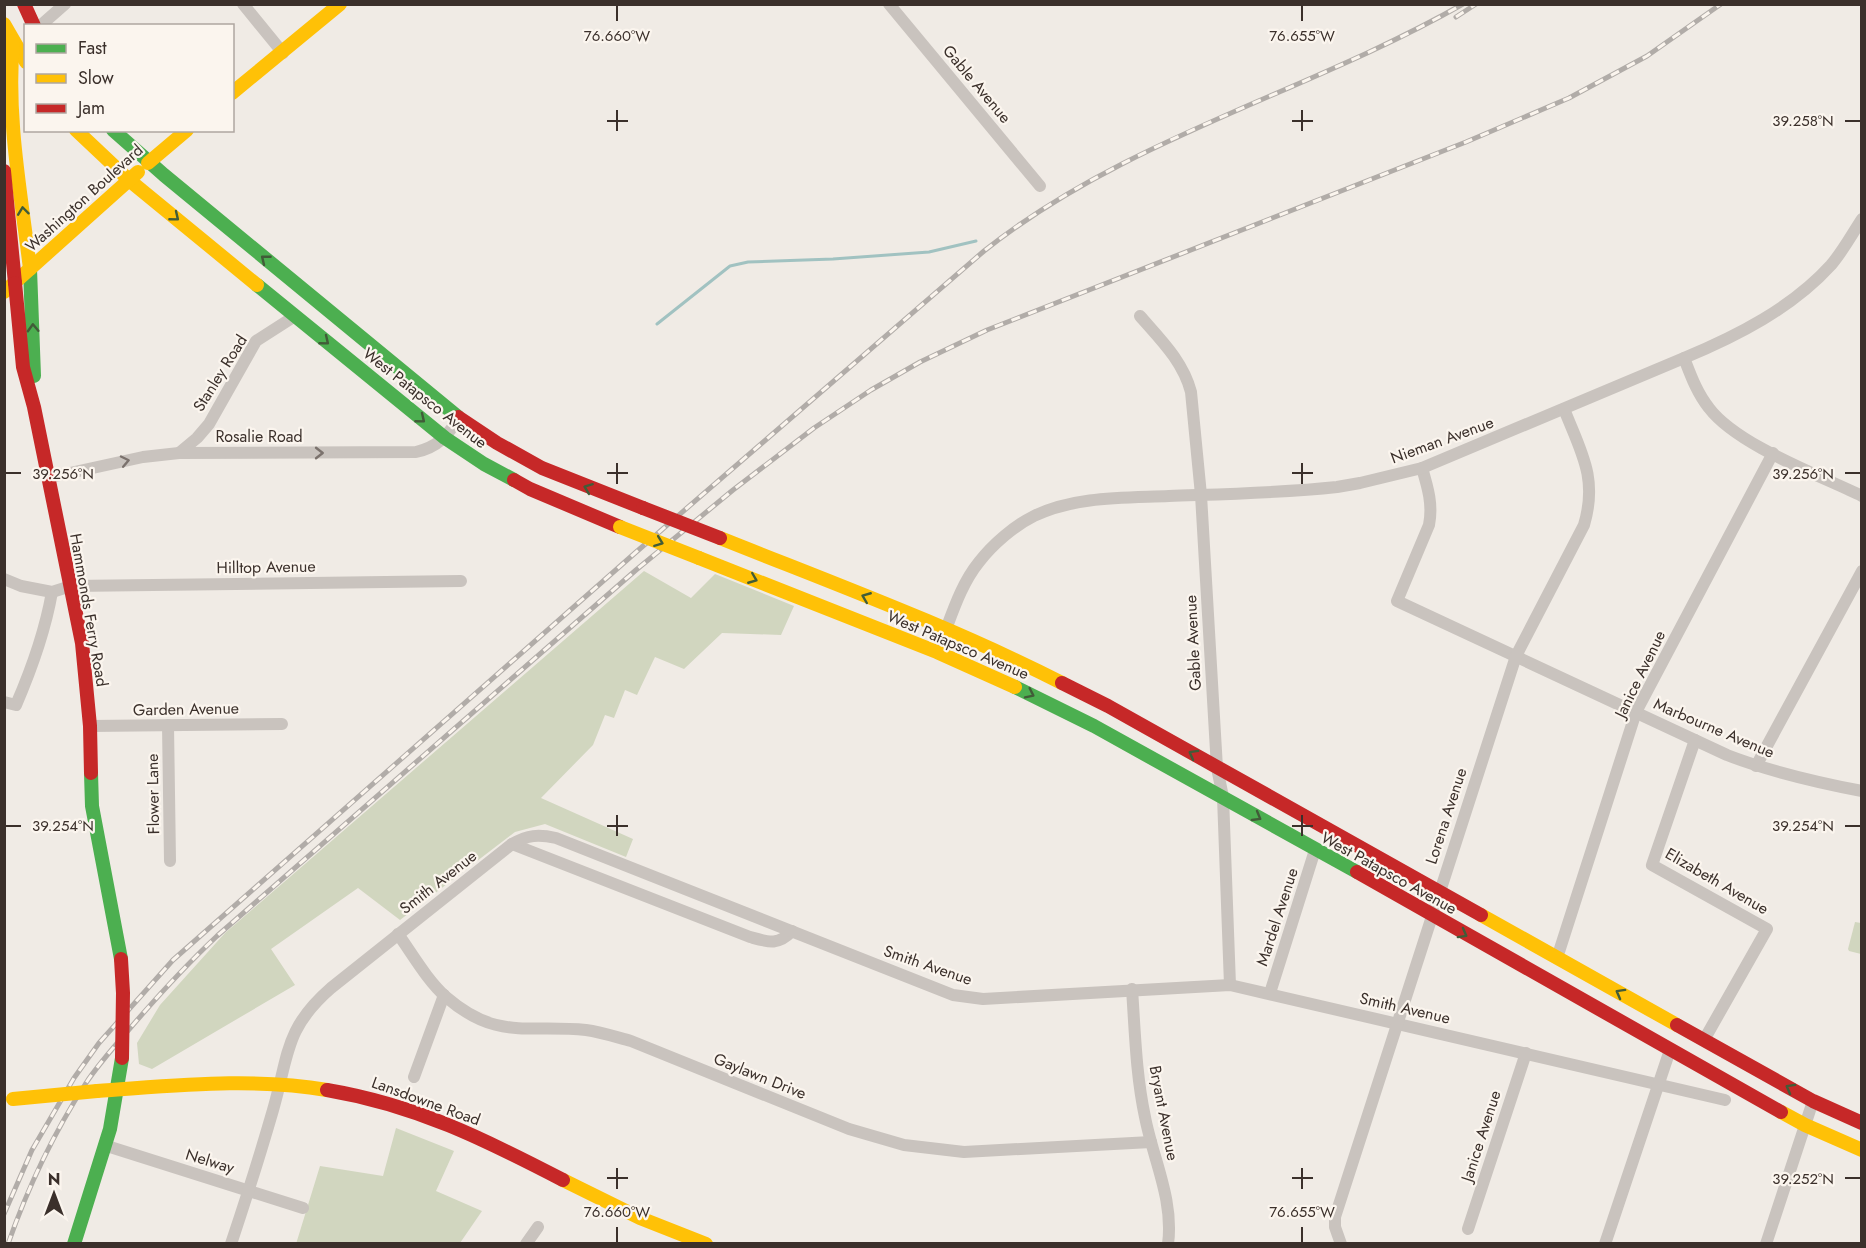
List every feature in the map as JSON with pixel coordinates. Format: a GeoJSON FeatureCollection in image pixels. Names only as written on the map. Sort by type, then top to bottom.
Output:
{"type":"FeatureCollection","features":[{"type":"Feature","properties":{"kind":"main road"},"geometry":{"type":"LineString","coordinates":[[24,4],[33,24]]}},
{"type":"Feature","properties":{"kind":"main road"},"geometry":{"type":"LineString","coordinates":[[234,91],[340,4]]}},
{"type":"Feature","properties":{"kind":"main road"},"geometry":{"type":"LineString","coordinates":[[4,24],[19,38],[24,55]]}},
{"type":"Feature","properties":{"kind":"main road","name":"Hammonds Ferry Road"},"geometry":{"type":"LineString","coordinates":[[19,38],[7,72],[30,269],[34,407]]}},
{"type":"Feature","properties":{"kind":"main road","name":"West Patapsco Avenue"},"geometry":{"type":"LineString","coordinates":[[78,132],[129,180],[295,316],[445,438],[484,464],[530,489],[620,527],[937,652],[1014,686],[1095,726],[1805,1125],[1862,1150]]}},
{"type":"Feature","properties":{"kind":"main road","name":"West Patapsco Avenue"},"geometry":{"type":"LineString","coordinates":[[115,132],[148,163],[459,418],[497,443],[542,468],[720,538],[1027,665],[1108,706],[1813,1101],[1862,1122]]}},
{"type":"Feature","properties":{"kind":"main road","name":"Washington Boulevard"},"geometry":{"type":"LineString","coordinates":[[10,288],[185,132]]}},
{"type":"Feature","properties":{"kind":"main road","name":"Hammonds Ferry Road"},"geometry":{"type":"LineString","coordinates":[[4,171],[10,288],[23,367],[34,407],[82,643],[90,726],[92,806],[122,959],[120,1090],[106,1146],[74,1244]]}},
{"type":"Feature","properties":{"kind":"main road","name":"Lansdowne Road"},"geometry":{"type":"LineString","coordinates":[[9,1100],[97,1091],[232,1082],[279,1083],[368,1096],[445,1122],[589,1194],[687,1238],[706,1244]]}},
{"type":"Feature","properties":{"kind":"street"},"geometry":{"type":"LineString","coordinates":[[42,24],[65,4]]}},
{"type":"Feature","properties":{"kind":"street"},"geometry":{"type":"LineString","coordinates":[[243,4],[283,52]]}},
{"type":"Feature","properties":{"kind":"street","name":"Gable Avenue"},"geometry":{"type":"LineString","coordinates":[[889,4],[1040,186]]}},
{"type":"Feature","properties":{"kind":"street","name":"Nieman Avenue"},"geometry":{"type":"LineString","coordinates":[[937,652],[964,585],[980,560],[1000,540],[1034,516],[1086,501],[1337,487],[1422,468],[1684,358],[1752,326],[1804,289],[1831,265],[1862,219]]}},
{"type":"Feature","properties":{"kind":"street","name":"Gable Avenue"},"geometry":{"type":"LineString","coordinates":[[1140,315],[1174,356],[1188,381],[1191,392],[1201,495],[1217,768],[1223,797],[1230,985]]}},
{"type":"Feature","properties":{"kind":"street","name":"Stanley Road"},"geometry":{"type":"LineString","coordinates":[[179,453],[209,424],[256,341],[295,316]]}},
{"type":"Feature","properties":{"kind":"street"},"geometry":{"type":"LineString","coordinates":[[1684,358],[1700,395],[1717,418],[1732,430],[1773,453],[1862,496]]}},
{"type":"Feature","properties":{"kind":"street","name":"Lorena Avenue"},"geometry":{"type":"LineString","coordinates":[[1341,1244],[1335,1227],[1335,1217],[1516,656],[1584,525],[1589,510],[1591,494],[1587,465],[1564,409]]}},
{"type":"Feature","properties":{"kind":"street","name":"Rosalie Road"},"geometry":{"type":"LineString","coordinates":[[47,478],[142,457],[179,453],[416,452],[438,445],[459,418]]}},
{"type":"Feature","properties":{"kind":"street","name":"Janice Avenue"},"geometry":{"type":"LineString","coordinates":[[1557,958],[1636,712],[1773,453]]}},
{"type":"Feature","properties":{"kind":"street","name":"Marbourne Avenue"},"geometry":{"type":"LineString","coordinates":[[1422,468],[1429,489],[1431,512],[1429,525],[1396,601],[1756,766],[1798,778],[1862,791]]}},
{"type":"Feature","properties":{"kind":"street"},"geometry":{"type":"LineString","coordinates":[[1756,766],[1862,571]]}},
{"type":"Feature","properties":{"kind":"street"},"geometry":{"type":"LineString","coordinates":[[4,579],[21,586],[52,592],[46,624],[23,688],[15,705],[4,702]]}},
{"type":"Feature","properties":{"kind":"street","name":"Hilltop Avenue"},"geometry":{"type":"LineString","coordinates":[[52,592],[71,586],[461,581]]}},
{"type":"Feature","properties":{"kind":"street","name":"Garden Avenue"},"geometry":{"type":"LineString","coordinates":[[90,726],[282,724]]}},
{"type":"Feature","properties":{"kind":"street","name":"Flower Lane"},"geometry":{"type":"LineString","coordinates":[[168,725],[170,861]]}},
{"type":"Feature","properties":{"kind":"street","name":"Elizabeth Avenue"},"geometry":{"type":"LineString","coordinates":[[1695,740],[1652,865],[1767,929],[1704,1040]]}},
{"type":"Feature","properties":{"kind":"street","name":"Smith Avenue"},"geometry":{"type":"LineString","coordinates":[[231,1244],[274,1108],[293,1035],[314,1003],[512,844],[535,834],[556,838],[954,995],[967,998],[1230,985],[1725,1100]]}},
{"type":"Feature","properties":{"kind":"street"},"geometry":{"type":"LineString","coordinates":[[512,844],[750,937],[775,942],[784,939],[792,931]]}},
{"type":"Feature","properties":{"kind":"street","name":"Mardel Avenue"},"geometry":{"type":"LineString","coordinates":[[1270,993],[1315,850]]}},
{"type":"Feature","properties":{"kind":"street","name":"Gaylawn Drive"},"geometry":{"type":"LineString","coordinates":[[398,934],[444,995],[469,1014],[498,1026],[514,1029],[587,1030],[631,1041],[849,1130],[904,1145],[964,1152],[1151,1142]]}},
{"type":"Feature","properties":{"kind":"street","name":"Bryant Avenue"},"geometry":{"type":"LineString","coordinates":[[1132,989],[1137,1070],[1168,1211],[1168,1244]]}},
{"type":"Feature","properties":{"kind":"street"},"geometry":{"type":"LineString","coordinates":[[414,1077],[444,995]]}},
{"type":"Feature","properties":{"kind":"street"},"geometry":{"type":"LineString","coordinates":[[1605,1244],[1670,1050]]}},
{"type":"Feature","properties":{"kind":"street","name":"Janice Avenue"},"geometry":{"type":"LineString","coordinates":[[1468,1228],[1526,1053]]}},
{"type":"Feature","properties":{"kind":"street"},"geometry":{"type":"LineString","coordinates":[[1766,1244],[1813,1101]]}},
{"type":"Feature","properties":{"kind":"street","name":"Nelway"},"geometry":{"type":"LineString","coordinates":[[106,1146],[303,1208]]}},
{"type":"Feature","properties":{"kind":"street"},"geometry":{"type":"LineString","coordinates":[[526,1244],[538,1227]]}},
{"type":"Feature","properties":{"kind":"green space"},"geometry":{"type":"Polygon","coordinates":[[[644,571],[691,598],[715,574],[794,606],[781,635],[722,633],[684,669],[655,657],[637,695],[625,690],[614,718],[605,715],[593,745],[541,798],[633,839],[626,857],[545,824],[515,832],[400,920],[358,888],[271,949],[295,985],[152,1069],[139,1064],[137,1043],[160,1005],[225,933],[644,571]]]}},
{"type":"Feature","properties":{"kind":"green space"},"geometry":{"type":"Polygon","coordinates":[[[1855,922],[1861,923],[1861,954],[1848,949],[1855,922]]]}},
{"type":"Feature","properties":{"kind":"green space"},"geometry":{"type":"Polygon","coordinates":[[[396,1128],[454,1151],[436,1191],[482,1211],[460,1243],[296,1244],[320,1166],[383,1176],[396,1128]]]}},
{"type":"Feature","properties":{"kind":"waterway"},"geometry":{"type":"LineString","coordinates":[[657,324],[730,266],[748,262],[929,252],[976,241]]}},
{"type":"Feature","properties":{"kind":"railway"},"geometry":{"type":"LineString","coordinates":[[4,1214],[32,1150],[74,1078],[99,1043],[173,960],[635,553],[984,251],[1039,212],[1097,177],[1218,118],[1403,36],[1463,4]]}},
{"type":"Feature","properties":{"kind":"railway"},"geometry":{"type":"LineString","coordinates":[[1456,17],[1476,4]]}},
{"type":"Feature","properties":{"kind":"railway"},"geometry":{"type":"LineString","coordinates":[[8,1244],[42,1161],[86,1083],[105,1057],[193,959],[636,570],[733,490],[814,428],[871,390],[920,362],[987,330],[1466,142],[1569,98],[1647,56],[1721,4]]}},
{"type":"Feature","properties":{"kind":"traffic: fast"},"geometry":{"type":"LineString","coordinates":[[115,132],[164,175],[458,417]]}},
{"type":"Feature","properties":{"kind":"traffic: fast"},"geometry":{"type":"LineString","coordinates":[[30,269],[34,376]]}},
{"type":"Feature","properties":{"kind":"traffic: fast"},"geometry":{"type":"LineString","coordinates":[[257,285],[445,438],[484,464],[514,480]]}},
{"type":"Feature","properties":{"kind":"traffic: fast"},"geometry":{"type":"LineString","coordinates":[[1015,687],[1094,726],[1357,872]]}},
{"type":"Feature","properties":{"kind":"traffic: fast"},"geometry":{"type":"LineString","coordinates":[[91,773],[92,806],[121,959]]}},
{"type":"Feature","properties":{"kind":"traffic: fast"},"geometry":{"type":"LineString","coordinates":[[74,1244],[110,1129],[122,1058]]}},
{"type":"Feature","properties":{"kind":"traffic: slow"},"geometry":{"type":"LineString","coordinates":[[234,91],[340,4]]}},
{"type":"Feature","properties":{"kind":"traffic: slow"},"geometry":{"type":"LineString","coordinates":[[4,24],[24,59]]}},
{"type":"Feature","properties":{"kind":"traffic: slow"},"geometry":{"type":"LineString","coordinates":[[13,41],[11,70],[13,127],[30,269]]}},
{"type":"Feature","properties":{"kind":"traffic: slow"},"geometry":{"type":"LineString","coordinates":[[78,132],[129,180],[257,285]]}},
{"type":"Feature","properties":{"kind":"traffic: slow"},"geometry":{"type":"LineString","coordinates":[[148,163],[185,132]]}},
{"type":"Feature","properties":{"kind":"traffic: slow"},"geometry":{"type":"LineString","coordinates":[[4,292],[138,172]]}},
{"type":"Feature","properties":{"kind":"traffic: slow"},"geometry":{"type":"LineString","coordinates":[[620,527],[699,558]]}},
{"type":"Feature","properties":{"kind":"traffic: slow"},"geometry":{"type":"LineString","coordinates":[[720,538],[936,625],[1062,683]]}},
{"type":"Feature","properties":{"kind":"traffic: slow"},"geometry":{"type":"LineString","coordinates":[[699,558],[937,652],[1015,687]]}},
{"type":"Feature","properties":{"kind":"traffic: slow"},"geometry":{"type":"LineString","coordinates":[[1481,915],[1677,1025]]}},
{"type":"Feature","properties":{"kind":"traffic: slow"},"geometry":{"type":"LineString","coordinates":[[97,1091],[241,1083],[327,1090]]}},
{"type":"Feature","properties":{"kind":"traffic: slow"},"geometry":{"type":"LineString","coordinates":[[13,1099],[97,1091]]}},
{"type":"Feature","properties":{"kind":"traffic: slow"},"geometry":{"type":"LineString","coordinates":[[1781,1112],[1862,1150]]}},
{"type":"Feature","properties":{"kind":"traffic: slow"},"geometry":{"type":"LineString","coordinates":[[563,1180],[640,1218],[706,1244]]}},
{"type":"Feature","properties":{"kind":"traffic: jam"},"geometry":{"type":"LineString","coordinates":[[24,4],[33,24]]}},
{"type":"Feature","properties":{"kind":"traffic: jam"},"geometry":{"type":"LineString","coordinates":[[4,171],[15,283]]}},
{"type":"Feature","properties":{"kind":"traffic: jam"},"geometry":{"type":"LineString","coordinates":[[15,283],[23,367],[34,407],[82,643],[90,726],[91,773]]}},
{"type":"Feature","properties":{"kind":"traffic: jam"},"geometry":{"type":"LineString","coordinates":[[458,417],[497,443],[542,468],[643,508]]}},
{"type":"Feature","properties":{"kind":"traffic: jam"},"geometry":{"type":"LineString","coordinates":[[514,480],[620,527]]}},
{"type":"Feature","properties":{"kind":"traffic: jam"},"geometry":{"type":"LineString","coordinates":[[643,508],[720,538]]}},
{"type":"Feature","properties":{"kind":"traffic: jam"},"geometry":{"type":"LineString","coordinates":[[1062,683],[1108,706],[1481,915]]}},
{"type":"Feature","properties":{"kind":"traffic: jam"},"geometry":{"type":"LineString","coordinates":[[1357,872],[1781,1112]]}},
{"type":"Feature","properties":{"kind":"traffic: jam"},"geometry":{"type":"LineString","coordinates":[[121,959],[122,1058]]}},
{"type":"Feature","properties":{"kind":"traffic: jam"},"geometry":{"type":"LineString","coordinates":[[1677,1025],[1813,1101],[1862,1123]]}},
{"type":"Feature","properties":{"kind":"traffic: jam"},"geometry":{"type":"LineString","coordinates":[[327,1090],[359,1096],[449,1125],[563,1180]]}}]}
